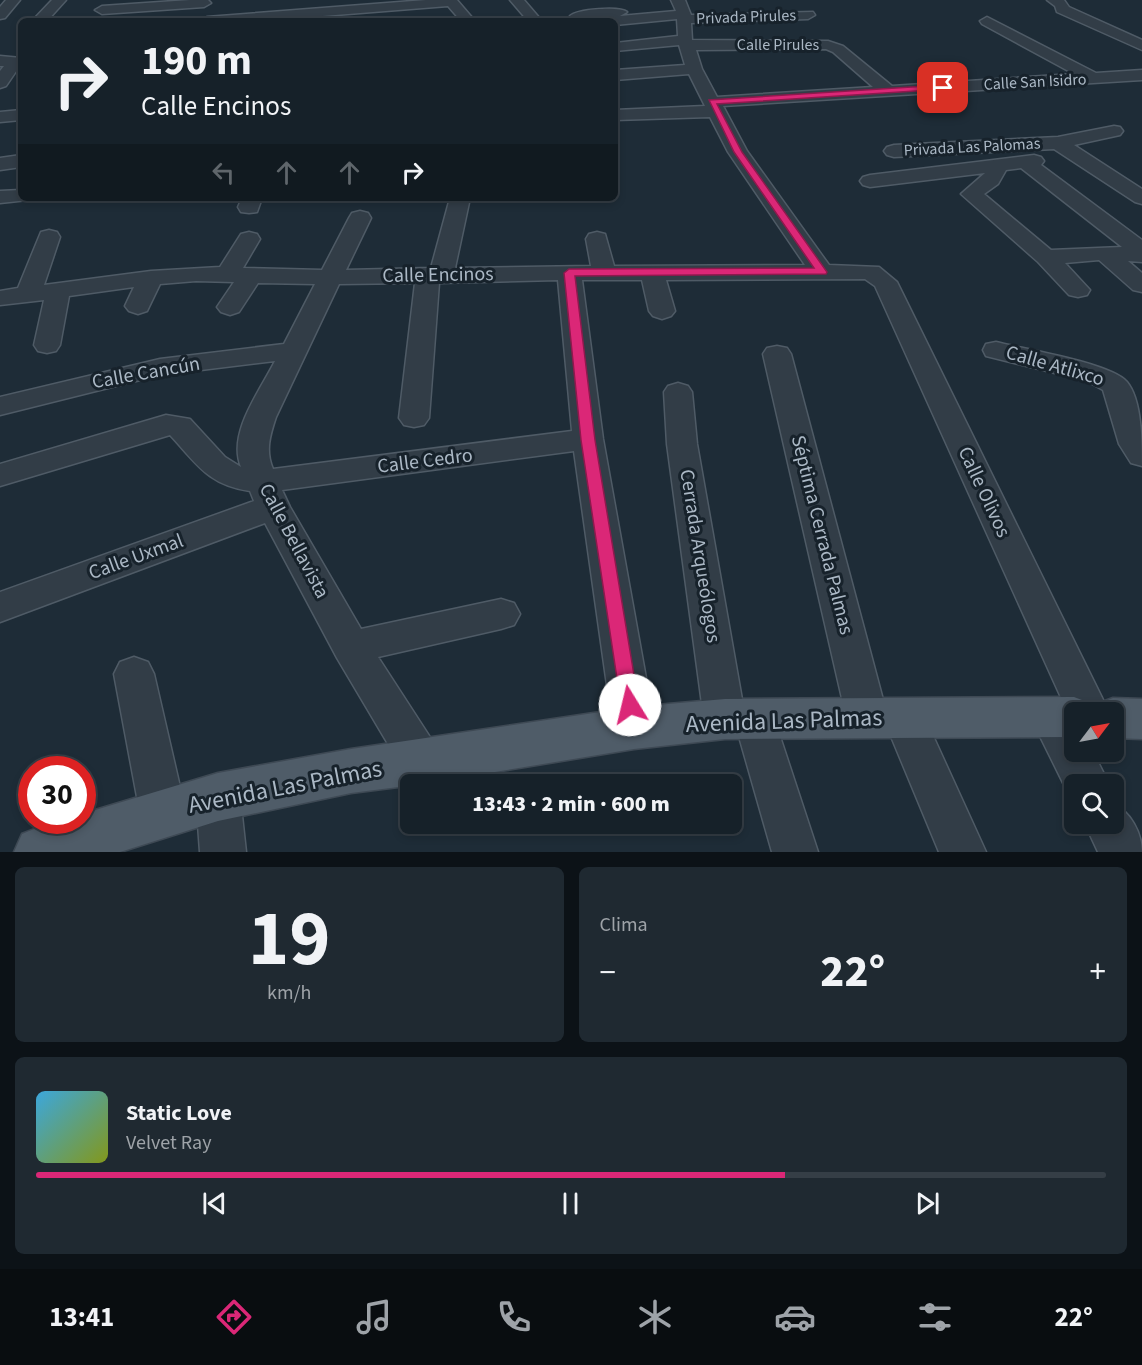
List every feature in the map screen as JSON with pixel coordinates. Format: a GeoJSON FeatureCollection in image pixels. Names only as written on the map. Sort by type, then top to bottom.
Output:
{"type":"FeatureCollection","features":[{"type":"Feature","properties":{"kind":"main road","name":"Avenida Las Palmas"},"geometry":{"type":"LineString","coordinates":[[40,852],[218,797],[351,771],[634,728],[740,719],[1064,715]]}},
{"type":"Feature","properties":{"kind":"main road"},"geometry":{"type":"LineString","coordinates":[[1124,718],[1142,718]]}},
{"type":"Feature","properties":{"kind":"street"},"geometry":{"type":"LineString","coordinates":[[0,1],[13,0]]}},
{"type":"Feature","properties":{"kind":"street"},"geometry":{"type":"LineString","coordinates":[[0,15],[13,0]]}},
{"type":"Feature","properties":{"kind":"street"},"geometry":{"type":"LineString","coordinates":[[42,18],[59,0]]}},
{"type":"Feature","properties":{"kind":"street"},"geometry":{"type":"LineString","coordinates":[[517,0],[532,18]]}},
{"type":"Feature","properties":{"kind":"street"},"geometry":{"type":"LineString","coordinates":[[570,3],[608,0],[621,17]]}},
{"type":"Feature","properties":{"kind":"street"},"geometry":{"type":"LineString","coordinates":[[1054,0],[1062,4],[1060,7],[1062,9],[1142,46]]}},
{"type":"Feature","properties":{"kind":"street"},"geometry":{"type":"LineString","coordinates":[[244,18],[451,1],[465,18]]}},
{"type":"Feature","properties":{"kind":"street"},"geometry":{"type":"LineString","coordinates":[[102,10],[204,2],[197,18]]}},
{"type":"Feature","properties":{"kind":"street"},"geometry":{"type":"LineString","coordinates":[[577,16],[621,17],[682,11],[686,43],[694,69],[738,152],[822,272]]}},
{"type":"Feature","properties":{"kind":"street","name":"Privada Pirules"},"geometry":{"type":"LineString","coordinates":[[682,11],[808,15]]}},
{"type":"Feature","properties":{"kind":"street"},"geometry":{"type":"LineString","coordinates":[[987,21],[1094,78]]}},
{"type":"Feature","properties":{"kind":"street"},"geometry":{"type":"LineString","coordinates":[[1065,26],[1142,62]]}},
{"type":"Feature","properties":{"kind":"street"},"geometry":{"type":"LineString","coordinates":[[618,47],[686,43]]}},
{"type":"Feature","properties":{"kind":"street","name":"Calle Pirules"},"geometry":{"type":"LineString","coordinates":[[686,43],[828,45],[838,49],[889,92]]}},
{"type":"Feature","properties":{"kind":"street"},"geometry":{"type":"LineString","coordinates":[[6,80],[7,61]]}},
{"type":"Feature","properties":{"kind":"street"},"geometry":{"type":"LineString","coordinates":[[618,75],[694,69]]}},
{"type":"Feature","properties":{"kind":"street","name":"Calle San Isidro"},"geometry":{"type":"LineString","coordinates":[[618,116],[889,92],[1142,75]]}},
{"type":"Feature","properties":{"kind":"street"},"geometry":{"type":"LineString","coordinates":[[870,181],[1026,163],[1114,131]]}},
{"type":"Feature","properties":{"kind":"street"},"geometry":{"type":"LineString","coordinates":[[1066,148],[1142,198]]}},
{"type":"Feature","properties":{"kind":"street","name":"Privada Las Palomas"},"geometry":{"type":"LineString","coordinates":[[894,151],[1066,148]]}},
{"type":"Feature","properties":{"kind":"street"},"geometry":{"type":"LineString","coordinates":[[0,164],[18,161]]}},
{"type":"Feature","properties":{"kind":"street"},"geometry":{"type":"LineString","coordinates":[[1026,163],[1069,192],[1139,256]]}},
{"type":"Feature","properties":{"kind":"street"},"geometry":{"type":"LineString","coordinates":[[997,166],[995,177],[985,187],[971,194],[1046,257],[1078,290]]}},
{"type":"Feature","properties":{"kind":"street"},"geometry":{"type":"LineString","coordinates":[[0,197],[18,196]]}},
{"type":"Feature","properties":{"kind":"street"},"geometry":{"type":"LineString","coordinates":[[414,418],[435,276],[459,201]]}},
{"type":"Feature","properties":{"kind":"street","name":"Calle Bellavista"},"geometry":{"type":"LineString","coordinates":[[360,218],[261,417],[254,440],[254,462],[267,495],[351,647],[422,762]]}},
{"type":"Feature","properties":{"kind":"street"},"geometry":{"type":"LineString","coordinates":[[28,294],[49,237]]}},
{"type":"Feature","properties":{"kind":"street"},"geometry":{"type":"LineString","coordinates":[[597,238],[604,272]]}},
{"type":"Feature","properties":{"kind":"street"},"geometry":{"type":"LineString","coordinates":[[230,307],[249,239]]}},
{"type":"Feature","properties":{"kind":"street"},"geometry":{"type":"LineString","coordinates":[[712,249],[723,273]]}},
{"type":"Feature","properties":{"kind":"street"},"geometry":{"type":"LineString","coordinates":[[1046,257],[1104,253],[1139,256]]}},
{"type":"Feature","properties":{"kind":"street"},"geometry":{"type":"LineString","coordinates":[[1104,253],[1142,285]]}},
{"type":"Feature","properties":{"kind":"street","name":"Calle Encinos"},"geometry":{"type":"LineString","coordinates":[[0,298],[151,278],[240,274],[332,277],[604,272],[864,272],[877,275]]}},
{"type":"Feature","properties":{"kind":"street"},"geometry":{"type":"LineString","coordinates":[[569,273],[588,440],[634,728]]}},
{"type":"Feature","properties":{"kind":"street"},"geometry":{"type":"LineString","coordinates":[[652,273],[662,311]]}},
{"type":"Feature","properties":{"kind":"street","name":"Calle Olivos"},"geometry":{"type":"LineString","coordinates":[[877,275],[885,282],[1065,702]]}},
{"type":"Feature","properties":{"kind":"street"},"geometry":{"type":"LineString","coordinates":[[138,306],[151,278]]}},
{"type":"Feature","properties":{"kind":"street"},"geometry":{"type":"LineString","coordinates":[[47,345],[58,290]]}},
{"type":"Feature","properties":{"kind":"street","name":"Calle Atlixco"},"geometry":{"type":"LineString","coordinates":[[996,350],[1097,375],[1112,381],[1118,391],[1139,449]]}},
{"type":"Feature","properties":{"kind":"street","name":"Calle Cancún"},"geometry":{"type":"LineString","coordinates":[[0,406],[160,367],[294,351]]}},
{"type":"Feature","properties":{"kind":"street","name":"Séptima Cerrada Palmas"},"geometry":{"type":"LineString","coordinates":[[777,354],[886,717],[963,852]]}},
{"type":"Feature","properties":{"kind":"street","name":"Cerrada Arqueólogos"},"geometry":{"type":"LineString","coordinates":[[678,392],[682,444],[740,719],[795,852]]}},
{"type":"Feature","properties":{"kind":"street"},"geometry":{"type":"LineString","coordinates":[[0,475],[158,427],[174,425],[182,429],[226,476],[239,480],[267,495]]}},
{"type":"Feature","properties":{"kind":"street","name":"Calle Cedro"},"geometry":{"type":"LineString","coordinates":[[267,495],[588,440]]}},
{"type":"Feature","properties":{"kind":"street","name":"Calle Uxmal"},"geometry":{"type":"LineString","coordinates":[[0,607],[267,495]]}},
{"type":"Feature","properties":{"kind":"street"},"geometry":{"type":"LineString","coordinates":[[351,647],[501,614]]}},
{"type":"Feature","properties":{"kind":"street"},"geometry":{"type":"LineString","coordinates":[[134,674],[163,813]]}},
{"type":"Feature","properties":{"kind":"street"},"geometry":{"type":"LineString","coordinates":[[218,797],[223,852]]}},
{"type":"Feature","properties":{"kind":"street"},"geometry":{"type":"LineString","coordinates":[[1114,834],[1124,852]]}},
{"type":"Feature","properties":{"kind":"route"},"geometry":{"type":"LineString","coordinates":[[630,705],[588,440],[569,273],[822,272],[738,152],[712,102],[943,88]]}}]}
